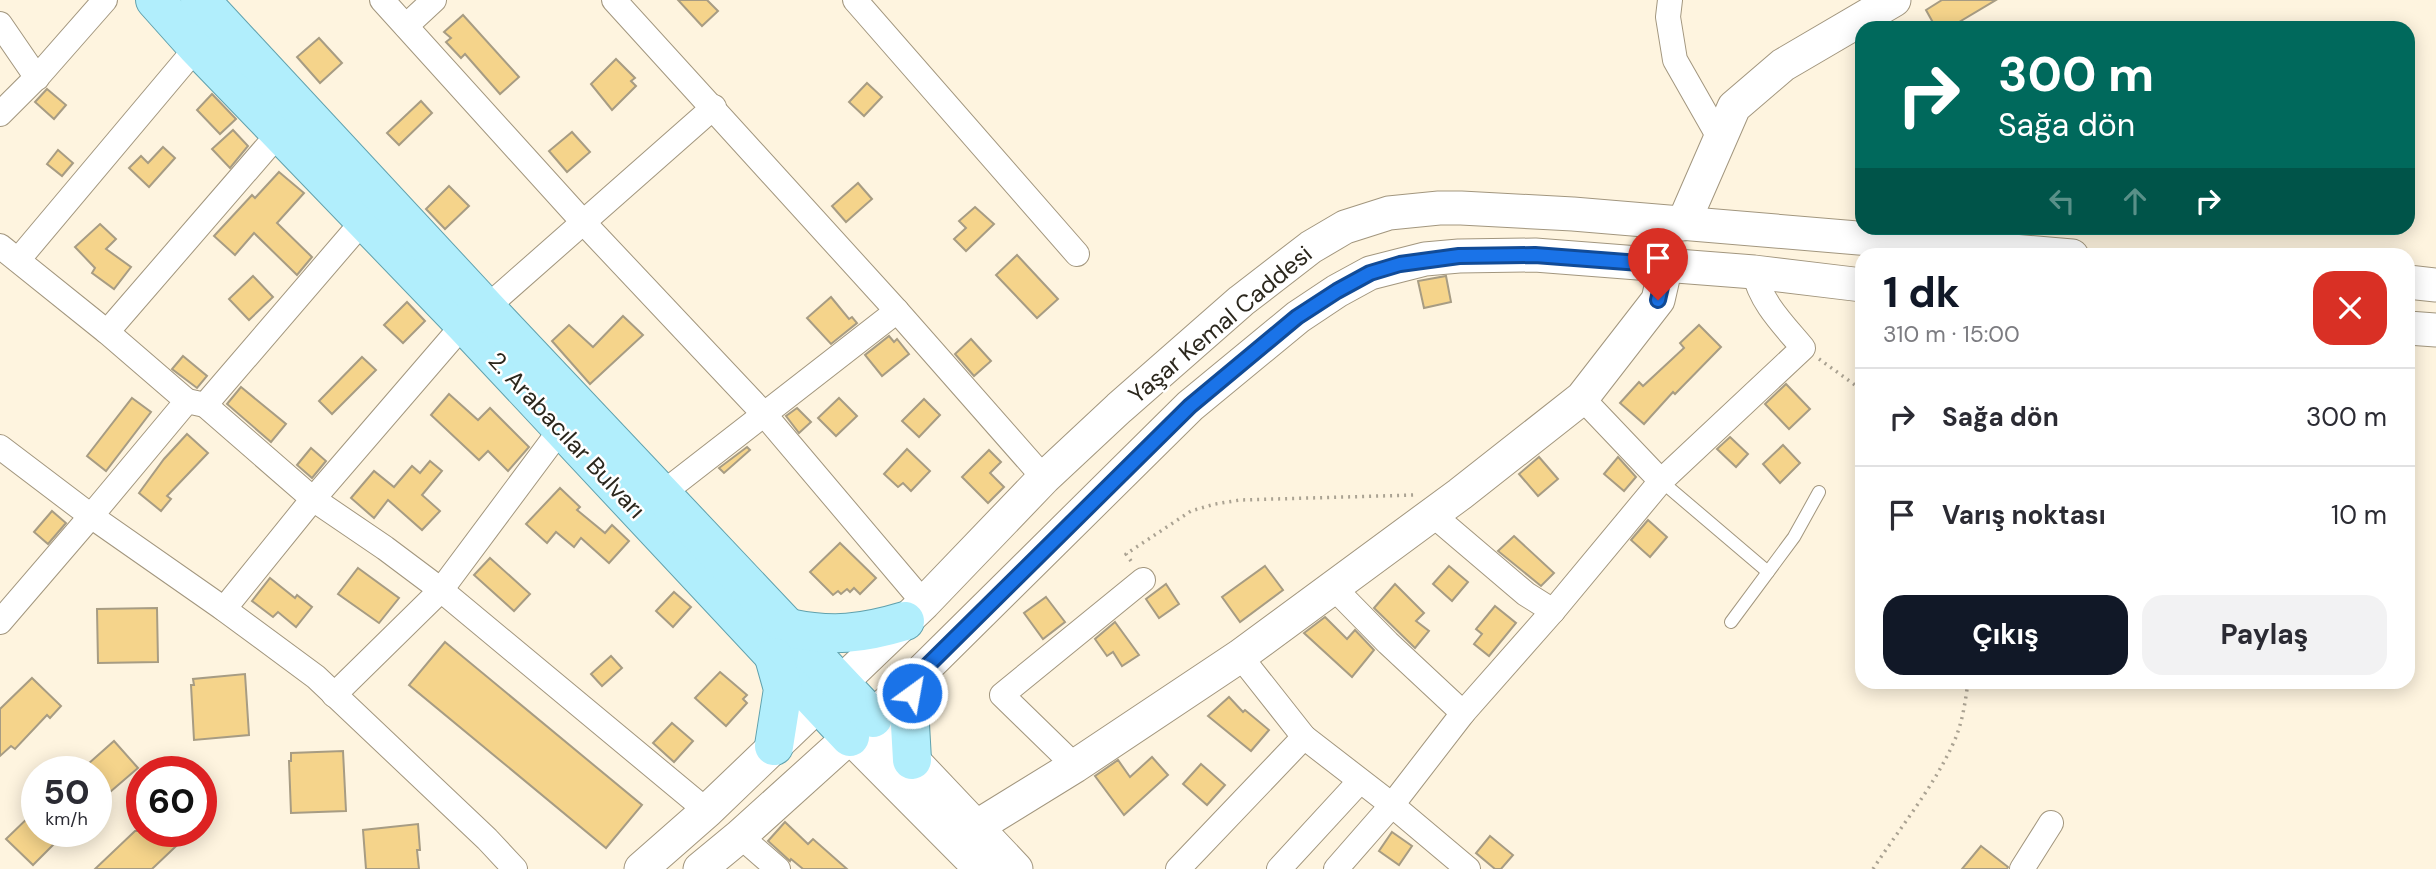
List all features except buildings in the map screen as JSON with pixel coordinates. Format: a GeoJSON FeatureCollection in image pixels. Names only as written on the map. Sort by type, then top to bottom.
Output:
{"type":"FeatureCollection","features":[{"type":"Feature","properties":{"kind":"main road","name":"2. Arabacılar Bulvarı"},"geometry":{"type":"LineString","coordinates":[[155,0],[364,220],[475,316],[561,429],[781,642]]}},
{"type":"Feature","properties":{"kind":"main road"},"geometry":{"type":"LineString","coordinates":[[200,0],[475,316],[902,770],[981,869]]}},
{"type":"Feature","properties":{"kind":"main road"},"geometry":{"type":"LineString","coordinates":[[1858,21],[1894,0]]}},
{"type":"Feature","properties":{"kind":"main road"},"geometry":{"type":"LineString","coordinates":[[1683,224],[1734,107],[1783,65],[1855,23]]}},
{"type":"Feature","properties":{"kind":"main road","name":"Yaşar Kemal Caddesi"},"geometry":{"type":"LineString","coordinates":[[641,869],[707,811],[914,612],[1044,478],[1119,408],[1241,301],[1311,247],[1345,227],[1390,213],[1439,208],[1573,214],[1975,248]]}},
{"type":"Feature","properties":{"kind":"main road","name":"Yaşar Kemal Caddesi"},"geometry":{"type":"LineString","coordinates":[[700,869],[915,678],[1190,406],[1297,317],[1370,273],[1400,264],[1459,256],[1535,255],[1754,272],[1855,284]]}},
{"type":"Feature","properties":{"kind":"main road"},"geometry":{"type":"LineString","coordinates":[[976,827],[1240,656],[1333,587],[1425,505],[1581,398],[1658,300],[1666,265]]}},
{"type":"Feature","properties":{"kind":"main road"},"geometry":{"type":"LineString","coordinates":[[2415,283],[2436,285]]}},
{"type":"Feature","properties":{"kind":"main road"},"geometry":{"type":"LineString","coordinates":[[2415,328],[2436,330]]}},
{"type":"Feature","properties":{"kind":"main road"},"geometry":{"type":"LineString","coordinates":[[781,642],[816,634],[873,631],[914,612]]}},
{"type":"Feature","properties":{"kind":"main road"},"geometry":{"type":"LineString","coordinates":[[774,746],[783,689],[781,642]]}},
{"type":"Feature","properties":{"kind":"main road"},"geometry":{"type":"LineString","coordinates":[[902,770],[915,678]]}},
{"type":"Feature","properties":{"kind":"main road"},"geometry":{"type":"LineString","coordinates":[[806,776],[902,770],[976,827],[1016,869]]}},
{"type":"Feature","properties":{"kind":"street"},"geometry":{"type":"LineString","coordinates":[[0,114],[37,78],[105,0]]}},
{"type":"Feature","properties":{"kind":"street"},"geometry":{"type":"LineString","coordinates":[[382,0],[584,223],[764,414],[914,612]]}},
{"type":"Feature","properties":{"kind":"street"},"geometry":{"type":"LineString","coordinates":[[406,26],[435,0]]}},
{"type":"Feature","properties":{"kind":"street"},"geometry":{"type":"LineString","coordinates":[[614,0],[897,311],[1044,478]]}},
{"type":"Feature","properties":{"kind":"street"},"geometry":{"type":"LineString","coordinates":[[855,0],[1077,254]]}},
{"type":"Feature","properties":{"kind":"street"},"geometry":{"type":"LineString","coordinates":[[1672,6],[1675,60],[1720,139]]}},
{"type":"Feature","properties":{"kind":"street"},"geometry":{"type":"LineString","coordinates":[[0,24],[37,78]]}},
{"type":"Feature","properties":{"kind":"street"},"geometry":{"type":"LineString","coordinates":[[197,47],[9,253],[313,499],[441,590],[707,811]]}},
{"type":"Feature","properties":{"kind":"street"},"geometry":{"type":"LineString","coordinates":[[224,609],[313,499],[475,316],[713,107]]}},
{"type":"Feature","properties":{"kind":"street"},"geometry":{"type":"LineString","coordinates":[[107,332],[279,132]]}},
{"type":"Feature","properties":{"kind":"street"},"geometry":{"type":"LineString","coordinates":[[2,616],[364,220]]}},
{"type":"Feature","properties":{"kind":"street"},"geometry":{"type":"LineString","coordinates":[[1336,869],[1392,805],[1463,713],[1553,611],[1661,481],[1803,348],[1766,303],[1754,272]]}},
{"type":"Feature","properties":{"kind":"street"},"geometry":{"type":"LineString","coordinates":[[668,489],[897,311]]}},
{"type":"Feature","properties":{"kind":"street"},"geometry":{"type":"LineString","coordinates":[[1581,398],[1661,481]]}},
{"type":"Feature","properties":{"kind":"street"},"geometry":{"type":"LineString","coordinates":[[334,695],[441,590],[561,429]]}},
{"type":"Feature","properties":{"kind":"street"},"geometry":{"type":"LineString","coordinates":[[0,447],[91,516],[316,677],[487,839],[515,869]]}},
{"type":"Feature","properties":{"kind":"street"},"geometry":{"type":"LineString","coordinates":[[1425,505],[1526,593],[1553,611]]}},
{"type":"Feature","properties":{"kind":"street"},"geometry":{"type":"LineString","coordinates":[[1075,765],[1002,695],[1143,580]]}},
{"type":"Feature","properties":{"kind":"street"},"geometry":{"type":"LineString","coordinates":[[1333,587],[1463,713]]}},
{"type":"Feature","properties":{"kind":"street"},"geometry":{"type":"LineString","coordinates":[[1240,656],[1304,737],[1392,805],[1468,869]]}},
{"type":"Feature","properties":{"kind":"street"},"geometry":{"type":"LineString","coordinates":[[1178,869],[1304,737]]}},
{"type":"Feature","properties":{"kind":"street"},"geometry":{"type":"LineString","coordinates":[[1279,869],[1360,781]]}},
{"type":"Feature","properties":{"kind":"street"},"geometry":{"type":"LineString","coordinates":[[2022,869],[2051,823]]}},
{"type":"Feature","properties":{"kind":"street"},"geometry":{"type":"LineString","coordinates":[[740,836],[778,869]]}},
{"type":"Feature","properties":{"kind":"lane"},"geometry":{"type":"LineString","coordinates":[[1661,481],[1769,572]]}},
{"type":"Feature","properties":{"kind":"lane"},"geometry":{"type":"LineString","coordinates":[[1731,622],[1794,537],[1819,492]]}},
{"type":"Feature","properties":{"kind":"path"},"geometry":{"type":"LineString","coordinates":[[1803,348],[1855,385]]}},
{"type":"Feature","properties":{"kind":"path"},"geometry":{"type":"LineString","coordinates":[[1143,580],[1126,554],[1191,511],[1203,507],[1240,500],[1425,505]]}},
{"type":"Feature","properties":{"kind":"path"},"geometry":{"type":"LineString","coordinates":[[1873,869],[1953,744],[1964,713],[1967,689]]}},
{"type":"Feature","properties":{"kind":"route"},"geometry":{"type":"LineString","coordinates":[[912,693],[915,678],[1190,406],[1297,317],[1370,273],[1425,259],[1459,256],[1535,255],[1666,265],[1658,300]]}}]}
